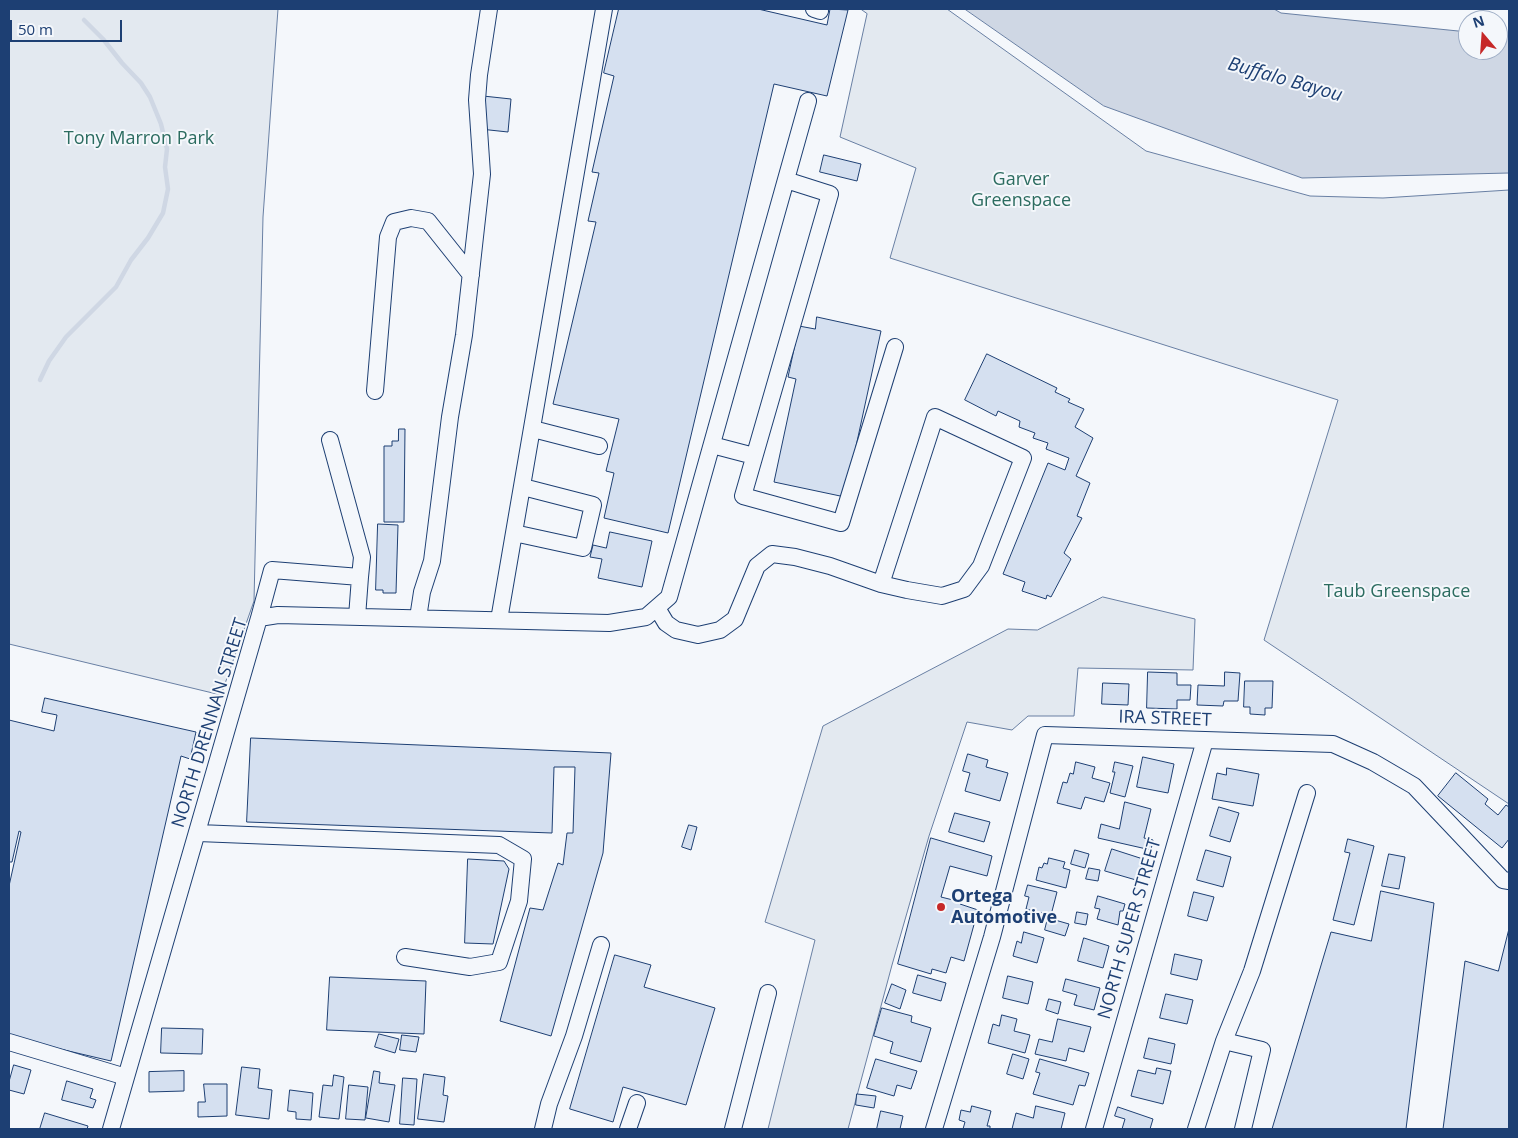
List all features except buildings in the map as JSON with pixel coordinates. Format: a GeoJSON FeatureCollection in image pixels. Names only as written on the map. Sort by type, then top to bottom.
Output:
{"type":"FeatureCollection","features":[{"type":"Feature","properties":{"kind":"street"},"geometry":{"type":"LineString","coordinates":[[418,618],[422,592],[432,561],[450,418],[464,335],[482,174],[477,117],[479,75],[489,9]]}},
{"type":"Feature","properties":{"kind":"street"},"geometry":{"type":"LineString","coordinates":[[499,620],[604,9]]}},
{"type":"Feature","properties":{"kind":"street"},"geometry":{"type":"LineString","coordinates":[[754,456],[712,445],[808,101]]}},
{"type":"Feature","properties":{"kind":"street"},"geometry":{"type":"LineString","coordinates":[[786,180],[830,194],[743,496],[841,523],[895,347]]}},
{"type":"Feature","properties":{"kind":"street"},"geometry":{"type":"LineString","coordinates":[[375,391],[388,237],[394,222],[411,218],[428,221],[471,274]]}},
{"type":"Feature","properties":{"kind":"street"},"geometry":{"type":"LineString","coordinates":[[657,608],[666,623],[676,630],[698,635],[720,630],[735,618],[757,566],[772,554],[795,557],[830,566],[881,584],[942,596],[964,589],[980,566],[1023,458],[935,417],[881,584]]}},
{"type":"Feature","properties":{"kind":"street"},"geometry":{"type":"LineString","coordinates":[[533,429],[599,446]]}},
{"type":"Feature","properties":{"kind":"street"},"geometry":{"type":"LineString","coordinates":[[330,440],[362,557],[357,617]]}},
{"type":"Feature","properties":{"kind":"street","name":"NORTH DRENNAN STREET"},"geometry":{"type":"LineString","coordinates":[[111,1129],[259,618],[278,615],[609,623],[646,617],[669,597],[712,445]]}},
{"type":"Feature","properties":{"kind":"street"},"geometry":{"type":"LineString","coordinates":[[514,533],[583,548],[592,505],[523,488]]}},
{"type":"Feature","properties":{"kind":"street"},"geometry":{"type":"LineString","coordinates":[[259,618],[272,570],[360,577]]}},
{"type":"Feature","properties":{"kind":"street","name":"IRA STREET"},"geometry":{"type":"LineString","coordinates":[[934,1129],[992,937],[1045,735],[1333,744],[1372,762],[1414,786],[1503,880],[1509,881]]}},
{"type":"Feature","properties":{"kind":"street","name":"NORTH SUPER STREET"},"geometry":{"type":"LineString","coordinates":[[1094,1129],[1205,740]]}},
{"type":"Feature","properties":{"kind":"street"},"geometry":{"type":"LineString","coordinates":[[1196,1129],[1224,1041],[1252,971],[1306,793]]}},
{"type":"Feature","properties":{"kind":"street"},"geometry":{"type":"LineString","coordinates":[[198,833],[499,845],[523,859],[519,901],[499,962],[470,967],[405,956]]}},
{"type":"Feature","properties":{"kind":"street"},"geometry":{"type":"LineString","coordinates":[[543,1129],[549,1104],[574,1036],[602,946]]}},
{"type":"Feature","properties":{"kind":"street"},"geometry":{"type":"LineString","coordinates":[[733,1129],[768,994]]}},
{"type":"Feature","properties":{"kind":"street"},"geometry":{"type":"LineString","coordinates":[[1224,1041],[1262,1050],[1243,1129]]}},
{"type":"Feature","properties":{"kind":"street"},"geometry":{"type":"LineString","coordinates":[[9,1042],[126,1076]]}},
{"type":"Feature","properties":{"kind":"street"},"geometry":{"type":"LineString","coordinates":[[628,1129],[637,1104]]}},
{"type":"Feature","properties":{"kind":"green space","name":"Tony Marron Park"},"geometry":{"type":"Polygon","coordinates":[[[9,9],[278,9],[263,217],[254,601],[221,695],[9,644],[9,9]]]}},
{"type":"Feature","properties":{"kind":"green space"},"geometry":{"type":"Polygon","coordinates":[[[861,9],[947,9],[1146,151],[1310,196],[1383,198],[1509,190],[1509,804],[1264,640],[1338,400],[890,258],[916,168],[840,137],[867,14],[861,9]]]}},
{"type":"Feature","properties":{"kind":"green space"},"geometry":{"type":"Polygon","coordinates":[[[1103,597],[1195,619],[1193,670],[1078,668],[1074,716],[1028,716],[1012,730],[967,722],[929,836],[848,1129],[768,1129],[815,940],[765,922],[823,726],[1008,629],[1037,630],[1103,597]]]}},
{"type":"Feature","properties":{"kind":"water","name":"Buffalo Bayou"},"geometry":{"type":"Polygon","coordinates":[[[965,9],[1274,9],[1281,13],[1458,31],[1458,60],[1508,60],[1509,36],[1509,173],[1302,178],[1104,106],[965,9]]]}},
{"type":"Feature","properties":{"kind":"waterway"},"geometry":{"type":"LineString","coordinates":[[40,380],[49,361],[66,337],[116,287],[131,260],[148,238],[163,213],[168,189],[165,167],[167,149],[161,124],[150,97],[141,83],[84,20]]}},
{"type":"Feature","properties":{"kind":"place","name":"Ortega Automotive"},"geometry":{"type":"Point","coordinates":[941,907]}},
{"type":"Feature","properties":{"kind":"park label","name":"Garver Greenspace"},"geometry":{"type":"Point","coordinates":[1021,190]}},
{"type":"Feature","properties":{"kind":"park label","name":"Taub Greenspace"},"geometry":{"type":"Point","coordinates":[1397,592]}}]}
